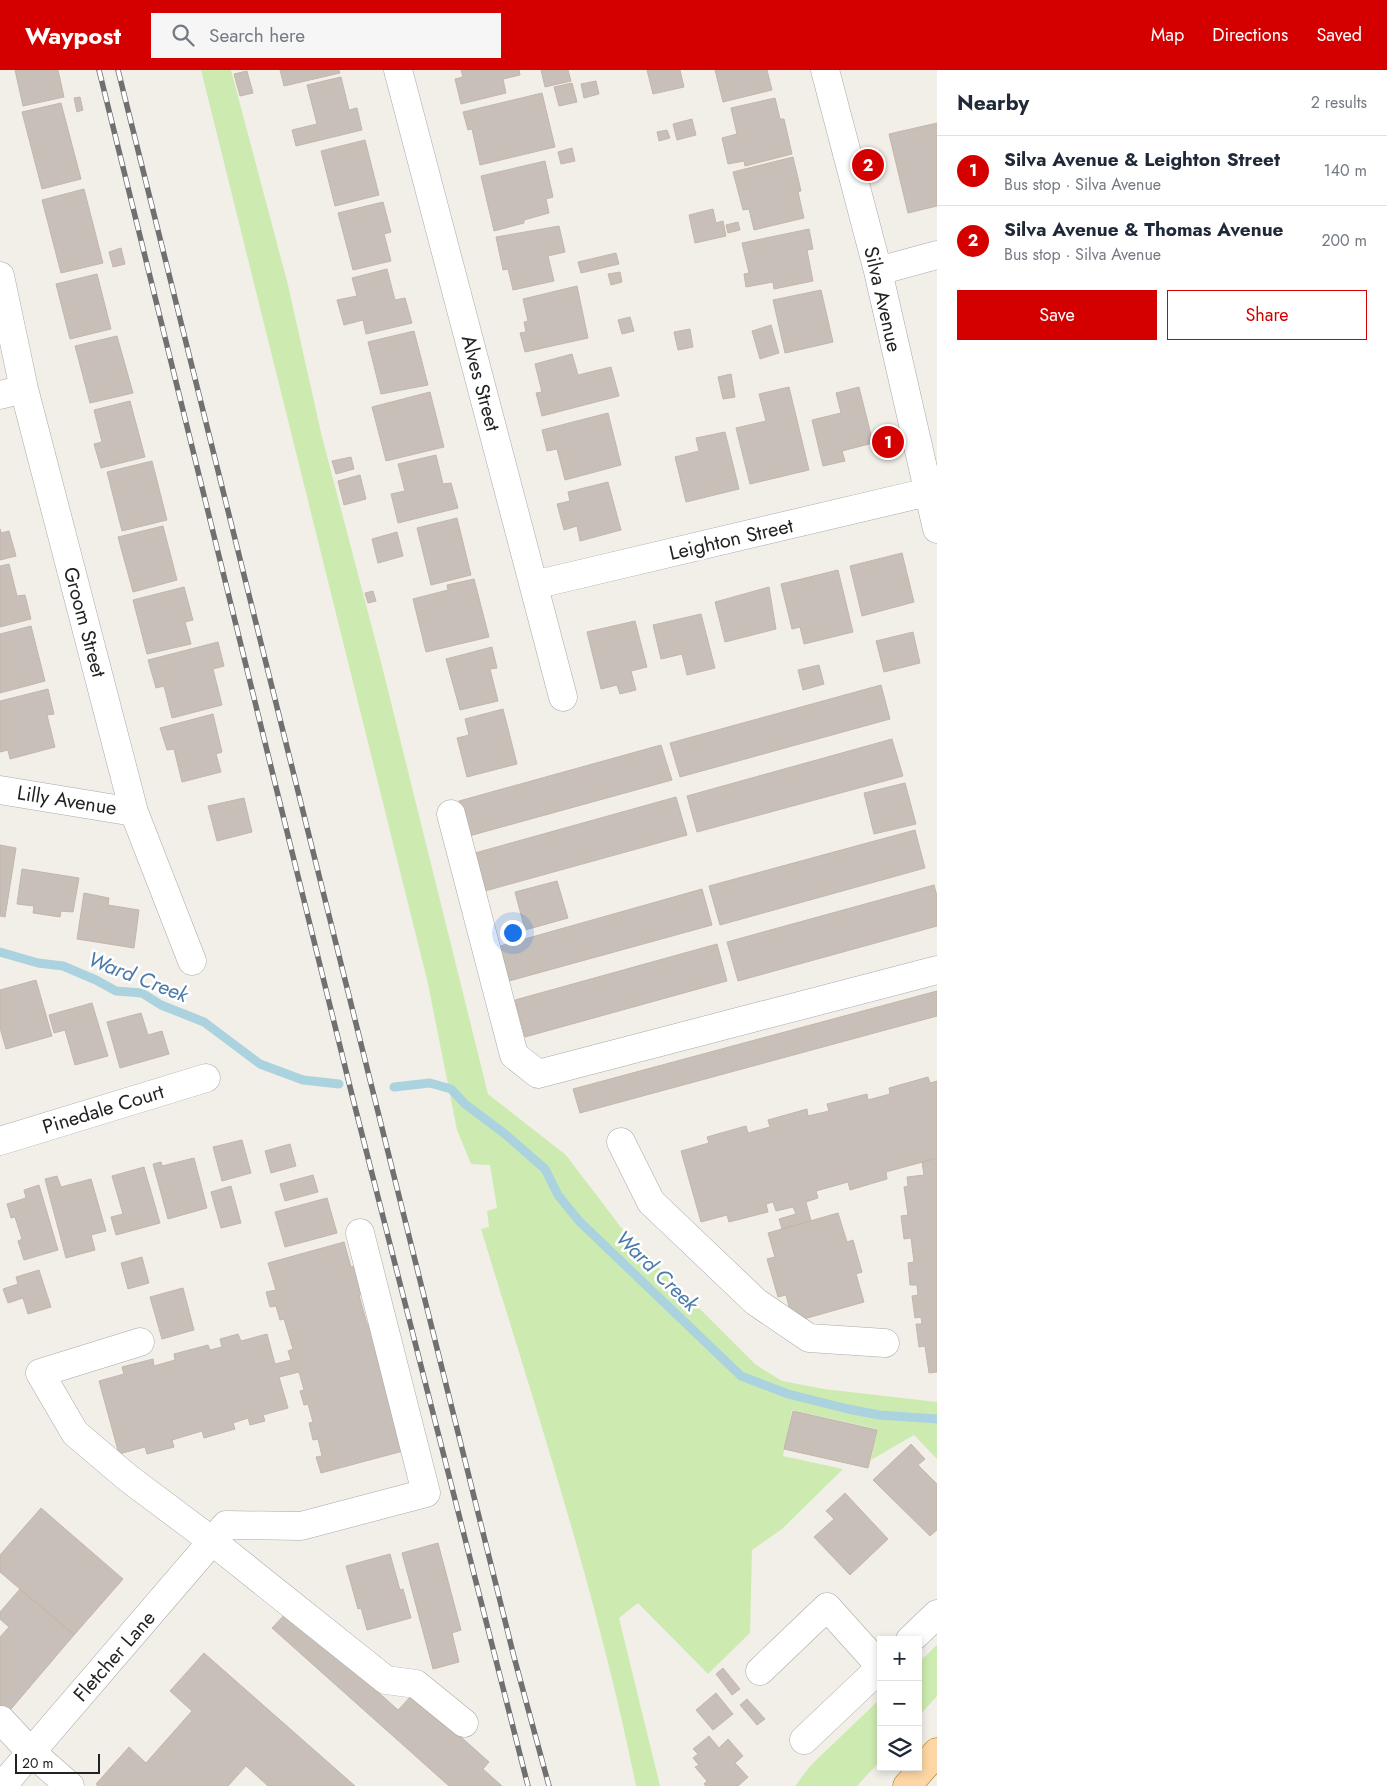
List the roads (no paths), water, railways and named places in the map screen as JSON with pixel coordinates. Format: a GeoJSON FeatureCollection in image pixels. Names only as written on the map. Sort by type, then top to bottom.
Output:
{"type":"FeatureCollection","features":[{"type":"Feature","properties":{"kind":"main road"},"geometry":{"type":"LineString","coordinates":[[907,1786],[937,1752]]}},
{"type":"Feature","properties":{"kind":"street","name":"Alves Street"},"geometry":{"type":"LineString","coordinates":[[398,70],[563,697]]}},
{"type":"Feature","properties":{"kind":"street","name":"Silva Avenue"},"geometry":{"type":"LineString","coordinates":[[825,70],[878,271],[929,480],[937,530]]}},
{"type":"Feature","properties":{"kind":"street"},"geometry":{"type":"LineString","coordinates":[[878,271],[937,255]]}},
{"type":"Feature","properties":{"kind":"street","name":"Groom Street"},"geometry":{"type":"LineString","coordinates":[[0,276],[12,392],[134,812],[192,961]]}},
{"type":"Feature","properties":{"kind":"street","name":"Leighton Street"},"geometry":{"type":"LineString","coordinates":[[534,585],[929,480]]}},
{"type":"Feature","properties":{"kind":"street","name":"Lilly Avenue"},"geometry":{"type":"LineString","coordinates":[[0,790],[134,812]]}},
{"type":"Feature","properties":{"kind":"street"},"geometry":{"type":"LineString","coordinates":[[451,814],[514,1055],[538,1074],[937,970]]}},
{"type":"Feature","properties":{"kind":"street","name":"Pinedale Court"},"geometry":{"type":"LineString","coordinates":[[0,1140],[206,1078]]}},
{"type":"Feature","properties":{"kind":"street"},"geometry":{"type":"LineString","coordinates":[[621,1142],[650,1202],[756,1302],[809,1338],[885,1343]]}},
{"type":"Feature","properties":{"kind":"street"},"geometry":{"type":"LineString","coordinates":[[219,1533],[301,1526],[426,1493],[360,1233]]}},
{"type":"Feature","properties":{"kind":"street"},"geometry":{"type":"LineString","coordinates":[[140,1342],[40,1373],[75,1433],[128,1478],[219,1533],[386,1680],[416,1684],[464,1723]]}},
{"type":"Feature","properties":{"kind":"street","name":"Fletcher Lane"},"geometry":{"type":"LineString","coordinates":[[4,1776],[31,1752],[219,1533]]}},
{"type":"Feature","properties":{"kind":"street"},"geometry":{"type":"LineString","coordinates":[[760,1671],[827,1607],[877,1663]]}},
{"type":"Feature","properties":{"kind":"street"},"geometry":{"type":"LineString","coordinates":[[914,1636],[937,1614]]}},
{"type":"Feature","properties":{"kind":"street"},"geometry":{"type":"LineString","coordinates":[[804,1740],[877,1671]]}},
{"type":"Feature","properties":{"kind":"street"},"geometry":{"type":"LineString","coordinates":[[1,1720],[31,1752],[70,1786]]}},
{"type":"Feature","properties":{"kind":"waterway","name":"Ward Creek"},"geometry":{"type":"LineString","coordinates":[[0,952],[38,963],[63,966],[116,991],[142,993],[161,1005],[204,1022],[260,1064],[303,1080],[339,1084]]}},
{"type":"Feature","properties":{"kind":"waterway","name":"Ward Creek"},"geometry":{"type":"LineString","coordinates":[[394,1087],[430,1083],[451,1089],[465,1104],[505,1134],[545,1169],[558,1195],[579,1221],[741,1376],[788,1394],[848,1409],[879,1415],[937,1419]]}},
{"type":"Feature","properties":{"kind":"railway"},"geometry":{"type":"LineString","coordinates":[[99,70],[353,1099],[528,1786]]}},
{"type":"Feature","properties":{"kind":"railway"},"geometry":{"type":"LineString","coordinates":[[118,70],[514,1657],[549,1786]]}},
{"type":"Feature","properties":{"kind":"place","name":"Silva Avenue & Thomas Avenue"},"geometry":{"type":"Point","coordinates":[868,165]}},
{"type":"Feature","properties":{"kind":"place","name":"Silva Avenue & Leighton Street"},"geometry":{"type":"Point","coordinates":[888,442]}}]}
